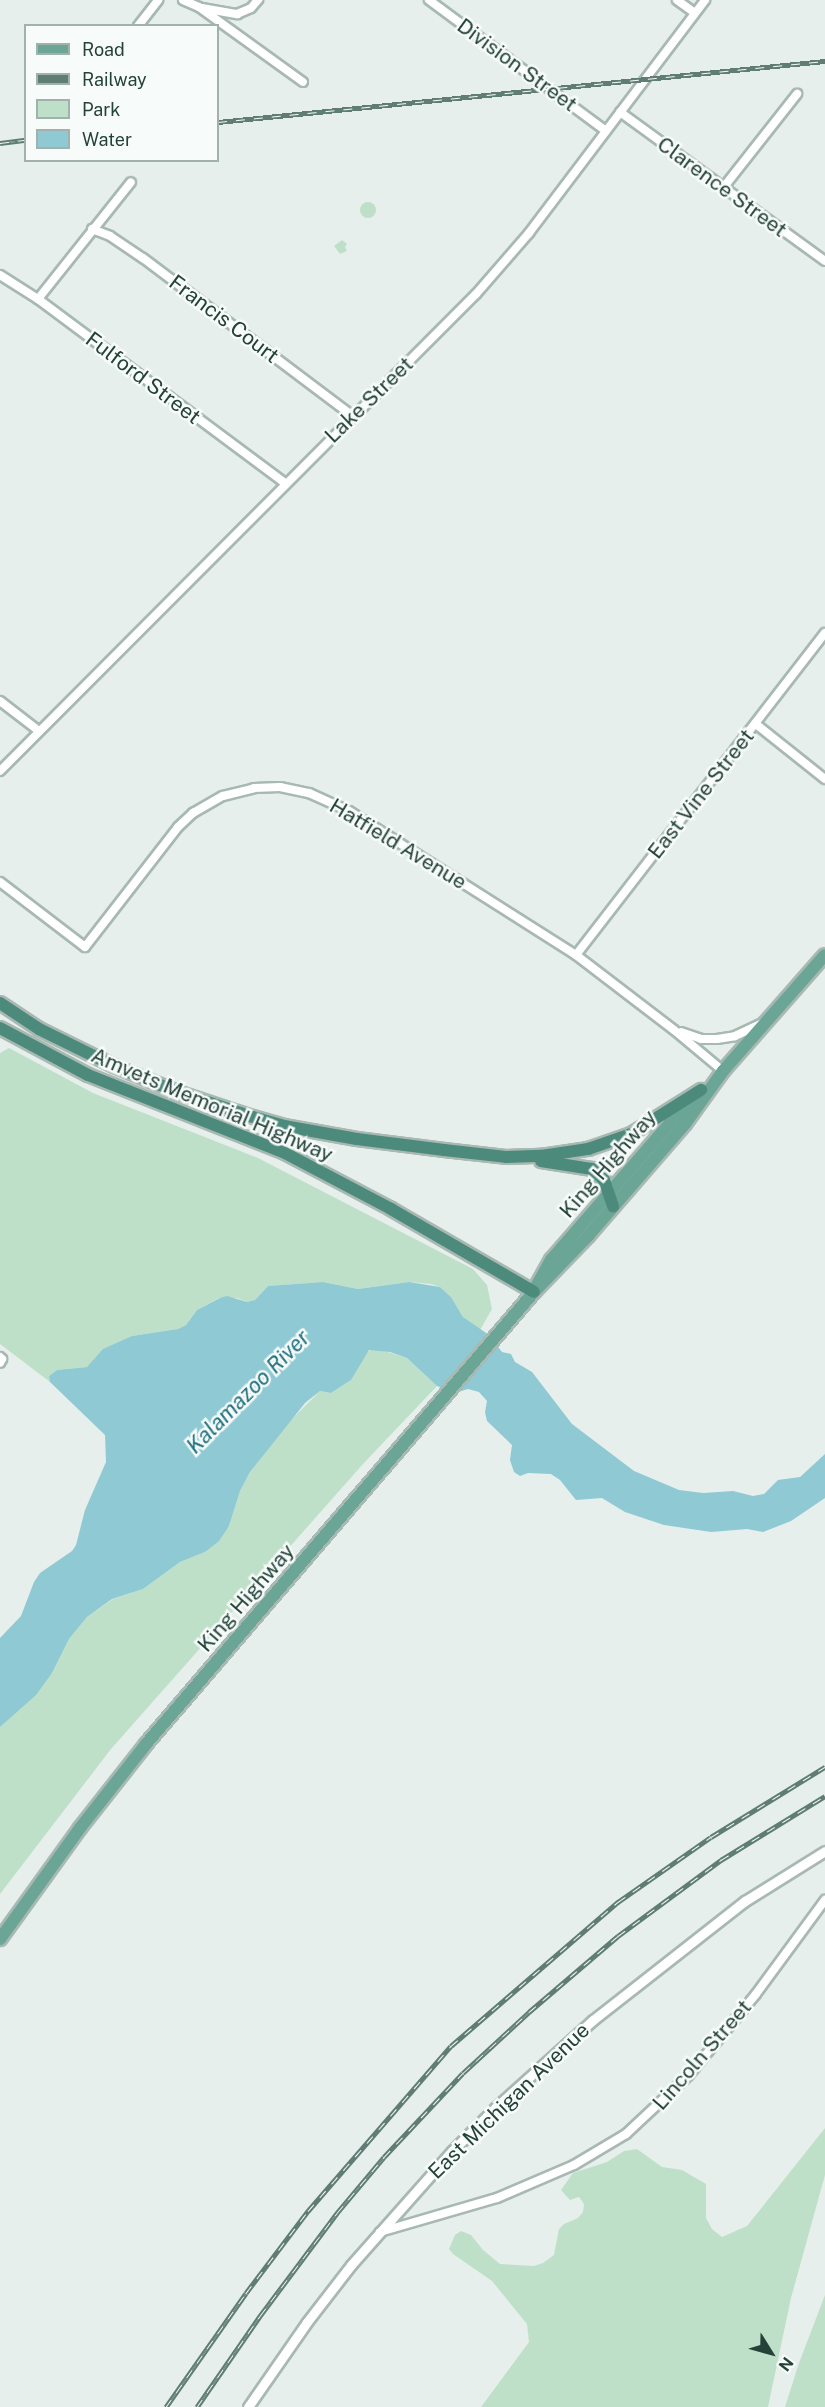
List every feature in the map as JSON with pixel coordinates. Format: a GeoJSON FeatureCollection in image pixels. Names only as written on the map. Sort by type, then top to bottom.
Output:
{"type":"FeatureCollection","features":[{"type":"Feature","properties":{"kind":"highway","name":"Amvets Memorial Highway"},"geometry":{"type":"LineString","coordinates":[[0,1003],[62,1041],[177,1092],[284,1126],[357,1139],[506,1157],[562,1154],[609,1142],[650,1124],[701,1090]]}},
{"type":"Feature","properties":{"kind":"highway"},"geometry":{"type":"LineString","coordinates":[[0,1013],[6,1016],[16,1014]]}},
{"type":"Feature","properties":{"kind":"highway","name":"Amvets Memorial Highway"},"geometry":{"type":"LineString","coordinates":[[0,1028],[88,1075],[247,1136],[325,1173],[534,1292]]}},
{"type":"Feature","properties":{"kind":"highway"},"geometry":{"type":"LineString","coordinates":[[506,1157],[584,1166],[598,1174],[609,1191],[613,1206]]}},
{"type":"Feature","properties":{"kind":"main road","name":"King Highway"},"geometry":{"type":"LineString","coordinates":[[0,1939],[80,1828],[146,1744],[534,1292],[588,1236],[685,1124],[723,1071],[825,955]]}},
{"type":"Feature","properties":{"kind":"main road","name":"King Highway"},"geometry":{"type":"LineString","coordinates":[[534,1292],[551,1260],[609,1191],[701,1090],[723,1071]]}},
{"type":"Feature","properties":{"kind":"street"},"geometry":{"type":"LineString","coordinates":[[140,24],[158,0]]}},
{"type":"Feature","properties":{"kind":"street"},"geometry":{"type":"LineString","coordinates":[[183,0],[199,7],[303,82]]}},
{"type":"Feature","properties":{"kind":"street"},"geometry":{"type":"LineString","coordinates":[[199,7],[237,14],[251,8],[258,0]]}},
{"type":"Feature","properties":{"kind":"street","name":"Division Street"},"geometry":{"type":"LineString","coordinates":[[429,0],[606,131]]}},
{"type":"Feature","properties":{"kind":"street"},"geometry":{"type":"LineString","coordinates":[[677,0],[695,13]]}},
{"type":"Feature","properties":{"kind":"street","name":"Lake Street"},"geometry":{"type":"LineString","coordinates":[[0,771],[502,266],[705,0]]}},
{"type":"Feature","properties":{"kind":"street"},"geometry":{"type":"LineString","coordinates":[[723,189],[797,94]]}},
{"type":"Feature","properties":{"kind":"street","name":"Clarence Street"},"geometry":{"type":"LineString","coordinates":[[620,112],[825,261]]}},
{"type":"Feature","properties":{"kind":"street"},"geometry":{"type":"LineString","coordinates":[[38,299],[131,182]]}},
{"type":"Feature","properties":{"kind":"street","name":"Francis Court"},"geometry":{"type":"LineString","coordinates":[[92,229],[110,236],[143,258],[353,416]]}},
{"type":"Feature","properties":{"kind":"street","name":"Fulford Street"},"geometry":{"type":"LineString","coordinates":[[0,275],[38,299],[285,483]]}},
{"type":"Feature","properties":{"kind":"street","name":"East Vine Street"},"geometry":{"type":"LineString","coordinates":[[576,955],[825,633]]}},
{"type":"Feature","properties":{"kind":"street"},"geometry":{"type":"LineString","coordinates":[[0,701],[39,731]]}},
{"type":"Feature","properties":{"kind":"street"},"geometry":{"type":"LineString","coordinates":[[756,724],[825,779]]}},
{"type":"Feature","properties":{"kind":"street","name":"Hatfield Avenue"},"geometry":{"type":"LineString","coordinates":[[0,882],[85,947],[178,827],[194,813],[223,796],[240,791],[280,787],[309,793],[338,804],[576,955],[674,1030],[723,1071]]}},
{"type":"Feature","properties":{"kind":"street"},"geometry":{"type":"LineString","coordinates":[[674,1030],[701,1039],[725,1038],[768,1020]]}},
{"type":"Feature","properties":{"kind":"street","name":"East Michigan Avenue"},"geometry":{"type":"LineString","coordinates":[[248,2407],[307,2322],[379,2233],[496,2107],[593,2020],[745,1901],[825,1851]]}},
{"type":"Feature","properties":{"kind":"street","name":"Lincoln Street"},"geometry":{"type":"LineString","coordinates":[[379,2233],[497,2198],[574,2166],[627,2134],[689,2075],[750,2002],[825,1900]]}},
{"type":"Feature","properties":{"kind":"green space"},"geometry":{"type":"Polygon","coordinates":[[[368,202],[376,210],[368,218],[360,210],[368,202]]]}},
{"type":"Feature","properties":{"kind":"green space"},"geometry":{"type":"Polygon","coordinates":[[[342,240],[347,244],[345,247],[347,251],[340,254],[334,246],[342,240]]]}},
{"type":"Feature","properties":{"kind":"green space"},"geometry":{"type":"Polygon","coordinates":[[[9,1048],[93,1093],[258,1158],[473,1269],[487,1285],[492,1309],[480,1330],[463,1317],[451,1297],[440,1287],[431,1284],[409,1282],[358,1289],[323,1282],[268,1286],[255,1300],[247,1302],[237,1298],[219,1298],[197,1310],[186,1325],[178,1329],[132,1336],[87,1367],[57,1370],[49,1376],[50,1382],[0,1344],[0,1053],[9,1048]]]}},
{"type":"Feature","properties":{"kind":"green space"},"geometry":{"type":"Polygon","coordinates":[[[375,1348],[407,1358],[437,1386],[363,1464],[111,1749],[0,1894],[0,1727],[52,1673],[69,1639],[87,1617],[113,1599],[143,1589],[180,1562],[205,1552],[229,1526],[240,1491],[250,1472],[289,1422],[320,1391],[331,1393],[351,1380],[365,1353],[375,1348]]]}},
{"type":"Feature","properties":{"kind":"green space"},"geometry":{"type":"Polygon","coordinates":[[[825,2128],[825,2175],[791,2298],[768,2407],[481,2407],[529,2342],[527,2324],[492,2281],[453,2254],[449,2249],[455,2235],[461,2231],[471,2235],[483,2250],[500,2264],[534,2266],[543,2263],[554,2255],[559,2229],[564,2224],[578,2218],[583,2212],[584,2204],[579,2197],[570,2200],[561,2190],[573,2173],[607,2162],[624,2151],[637,2149],[662,2167],[682,2170],[706,2184],[706,2218],[712,2229],[722,2237],[747,2226],[825,2128]]]}},
{"type":"Feature","properties":{"kind":"green space"},"geometry":{"type":"Polygon","coordinates":[[[825,2295],[825,2407],[785,2407],[799,2363],[825,2295]]]}},
{"type":"Feature","properties":{"kind":"water","name":"Kalamazoo River"},"geometry":{"type":"Polygon","coordinates":[[[323,1282],[358,1289],[409,1282],[440,1287],[451,1297],[463,1317],[489,1335],[502,1352],[511,1354],[515,1362],[532,1372],[572,1424],[634,1471],[679,1490],[703,1493],[733,1491],[753,1496],[764,1494],[778,1480],[800,1477],[825,1454],[825,1498],[791,1521],[763,1532],[747,1529],[711,1532],[664,1525],[625,1512],[602,1498],[576,1500],[560,1480],[551,1474],[528,1473],[520,1476],[514,1472],[510,1460],[512,1445],[487,1421],[485,1412],[487,1401],[479,1392],[468,1389],[455,1393],[437,1386],[407,1358],[390,1352],[369,1350],[351,1380],[331,1393],[320,1391],[305,1403],[250,1472],[240,1491],[229,1526],[219,1541],[205,1552],[180,1562],[143,1589],[112,1599],[87,1617],[69,1639],[52,1673],[36,1695],[0,1727],[0,1638],[21,1616],[34,1582],[40,1573],[72,1551],[76,1545],[85,1510],[106,1462],[105,1435],[50,1382],[49,1376],[57,1370],[87,1367],[103,1349],[132,1336],[178,1329],[186,1325],[197,1310],[220,1298],[227,1296],[247,1302],[255,1300],[268,1286],[323,1282]]]}},
{"type":"Feature","properties":{"kind":"railway"},"geometry":{"type":"LineString","coordinates":[[219,122],[825,61]]}},
{"type":"Feature","properties":{"kind":"railway"},"geometry":{"type":"LineString","coordinates":[[0,143],[24,140]]}},
{"type":"Feature","properties":{"kind":"railway"},"geometry":{"type":"LineString","coordinates":[[166,2407],[246,2293],[308,2211],[451,2046],[618,1902],[711,1837],[825,1767]]}},
{"type":"Feature","properties":{"kind":"railway"},"geometry":{"type":"LineString","coordinates":[[197,2407],[260,2316],[337,2213],[384,2157],[463,2073],[529,2012],[618,1936],[721,1860],[825,1796]]}}]}
